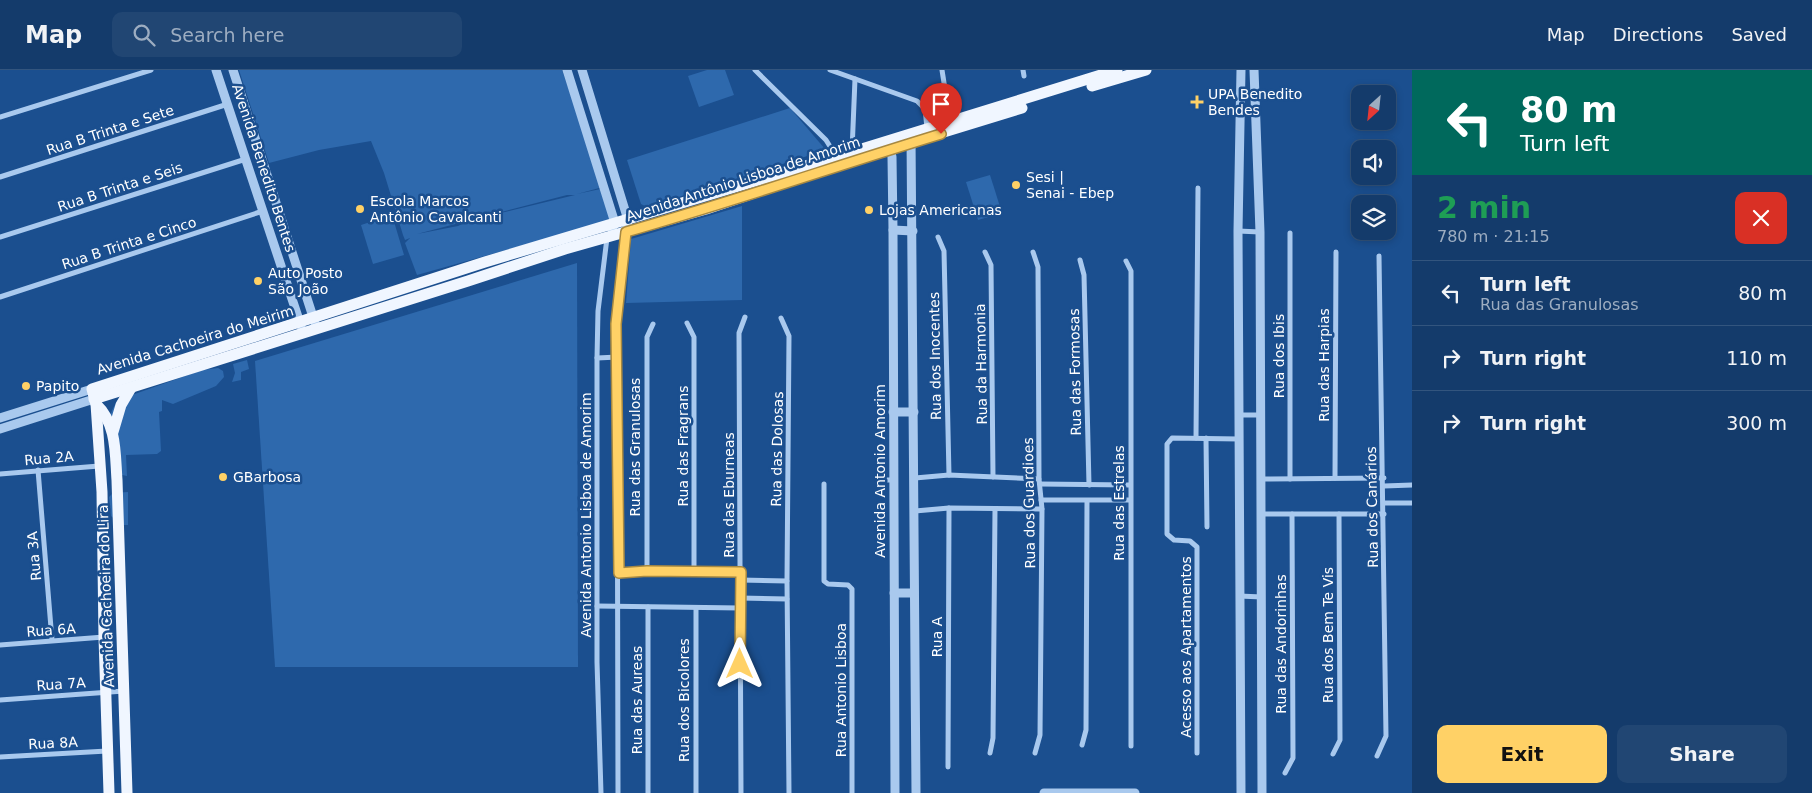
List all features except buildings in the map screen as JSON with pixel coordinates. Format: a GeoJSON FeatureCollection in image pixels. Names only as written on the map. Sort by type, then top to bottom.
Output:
{"type":"FeatureCollection","features":[{"type":"Feature","properties":{"kind":"main road","name":"Avenida Antônio Lisboa de Amorim"},"geometry":{"type":"LineString","coordinates":[[912,138],[927,129],[1117,70]]}},
{"type":"Feature","properties":{"kind":"main road","name":"Avenida Antônio Lisboa de Amorim"},"geometry":{"type":"LineString","coordinates":[[607,238],[706,209],[889,145],[1146,70]]}},
{"type":"Feature","properties":{"kind":"main road","name":"Avenida Antônio Lisboa de Amorim"},"geometry":{"type":"LineString","coordinates":[[628,220],[852,152],[889,145]]}},
{"type":"Feature","properties":{"kind":"main road","name":"Avenida Cachoeira do Meirim"},"geometry":{"type":"LineString","coordinates":[[315,324],[485,262],[628,220]]}},
{"type":"Feature","properties":{"kind":"main road","name":"Avenida Cachoeira do Meirim"},"geometry":{"type":"LineString","coordinates":[[94,397],[301,328],[565,248],[607,238]]}},
{"type":"Feature","properties":{"kind":"main road","name":"Avenida Cachoeira do Meirim"},"geometry":{"type":"LineString","coordinates":[[94,397],[131,388],[301,328]]}},
{"type":"Feature","properties":{"kind":"main road"},"geometry":{"type":"LineString","coordinates":[[97,428],[103,424],[112,430],[131,388]]}},
{"type":"Feature","properties":{"kind":"main road","name":"Avenida Cachoeira do Lira"},"geometry":{"type":"LineString","coordinates":[[94,397],[100,466],[109,793]]}},
{"type":"Feature","properties":{"kind":"main road","name":"Avenida Cachoeira do Lira"},"geometry":{"type":"LineString","coordinates":[[94,397],[112,430],[121,570],[127,793]]}},
{"type":"Feature","properties":{"kind":"street"},"geometry":{"type":"LineString","coordinates":[[0,117],[151,70]]}},
{"type":"Feature","properties":{"kind":"street","name":"Avenida Benedito Bentes"},"geometry":{"type":"LineString","coordinates":[[216,70],[247,159],[301,328]]}},
{"type":"Feature","properties":{"kind":"street","name":"Avenida Benedito Bentes"},"geometry":{"type":"LineString","coordinates":[[233,70],[315,324]]}},
{"type":"Feature","properties":{"kind":"street"},"geometry":{"type":"LineString","coordinates":[[567,70],[615,223],[607,238]]}},
{"type":"Feature","properties":{"kind":"street"},"geometry":{"type":"LineString","coordinates":[[582,70],[628,220],[618,292],[618,793]]}},
{"type":"Feature","properties":{"kind":"street"},"geometry":{"type":"LineString","coordinates":[[755,70],[826,140],[836,157]]}},
{"type":"Feature","properties":{"kind":"street"},"geometry":{"type":"LineString","coordinates":[[830,70],[921,103],[925,108],[927,129]]}},
{"type":"Feature","properties":{"kind":"street"},"geometry":{"type":"LineString","coordinates":[[942,70],[950,122]]}},
{"type":"Feature","properties":{"kind":"street"},"geometry":{"type":"LineString","coordinates":[[1241,70],[1238,231],[1241,793]]}},
{"type":"Feature","properties":{"kind":"street"},"geometry":{"type":"LineString","coordinates":[[1254,70],[1260,232],[1262,793]]}},
{"type":"Feature","properties":{"kind":"street"},"geometry":{"type":"LineString","coordinates":[[852,152],[855,79]]}},
{"type":"Feature","properties":{"kind":"street","name":"Rua B Trinta e Sete"},"geometry":{"type":"LineString","coordinates":[[0,177],[228,104]]}},
{"type":"Feature","properties":{"kind":"street"},"geometry":{"type":"LineString","coordinates":[[236,130],[250,125]]}},
{"type":"Feature","properties":{"kind":"street"},"geometry":{"type":"LineString","coordinates":[[912,138],[916,511],[914,593],[916,793]]}},
{"type":"Feature","properties":{"kind":"street","name":"Avenida Antonio Amorim"},"geometry":{"type":"LineString","coordinates":[[889,145],[892,157],[893,412],[888,480],[894,593],[895,793]]}},
{"type":"Feature","properties":{"kind":"street","name":"Rua B Trinta e Seis"},"geometry":{"type":"LineString","coordinates":[[0,237],[247,159]]}},
{"type":"Feature","properties":{"kind":"street"},"geometry":{"type":"LineString","coordinates":[[1198,188],[1196,438],[1239,439]]}},
{"type":"Feature","properties":{"kind":"street","name":"Rua B Trinta e Cinco"},"geometry":{"type":"LineString","coordinates":[[0,297],[264,211]]}},
{"type":"Feature","properties":{"kind":"street"},"geometry":{"type":"LineString","coordinates":[[893,230],[913,232]]}},
{"type":"Feature","properties":{"kind":"street"},"geometry":{"type":"LineString","coordinates":[[1238,231],[1260,232]]}},
{"type":"Feature","properties":{"kind":"street","name":"Rua dos Ibis"},"geometry":{"type":"LineString","coordinates":[[1290,233],[1290,479]]}},
{"type":"Feature","properties":{"kind":"street","name":"Rua dos Inocentes"},"geometry":{"type":"LineString","coordinates":[[938,237],[944,251],[949,475]]}},
{"type":"Feature","properties":{"kind":"street","name":"Avenida Antonio Lisboa de Amorim"},"geometry":{"type":"LineString","coordinates":[[601,793],[597,606],[597,358],[598,311],[607,238]]}},
{"type":"Feature","properties":{"kind":"street","name":"Rua da Harmonia"},"geometry":{"type":"LineString","coordinates":[[985,252],[991,265],[993,477]]}},
{"type":"Feature","properties":{"kind":"street","name":"Rua dos Guardioes"},"geometry":{"type":"LineString","coordinates":[[1033,252],[1038,267],[1040,482],[1042,508],[1040,735],[1035,753]]}},
{"type":"Feature","properties":{"kind":"street","name":"Rua das Harpias"},"geometry":{"type":"LineString","coordinates":[[1335,478],[1336,252]]}},
{"type":"Feature","properties":{"kind":"street","name":"Rua dos Canários"},"geometry":{"type":"LineString","coordinates":[[1377,756],[1386,736],[1384,478],[1379,256]]}},
{"type":"Feature","properties":{"kind":"street","name":"Rua das Formosas"},"geometry":{"type":"LineString","coordinates":[[1080,260],[1084,275],[1089,485]]}},
{"type":"Feature","properties":{"kind":"street","name":"Rua das Estrelas"},"geometry":{"type":"LineString","coordinates":[[1126,261],[1130,271],[1130,746]]}},
{"type":"Feature","properties":{"kind":"street","name":"Rua das Eburneas"},"geometry":{"type":"LineString","coordinates":[[741,793],[740,332],[744,317]]}},
{"type":"Feature","properties":{"kind":"street","name":"Rua das Dolosas"},"geometry":{"type":"LineString","coordinates":[[780,318],[789,336],[786,581],[789,793]]}},
{"type":"Feature","properties":{"kind":"street","name":"Rua das Granulosas"},"geometry":{"type":"LineString","coordinates":[[647,571],[647,336],[653,324]]}},
{"type":"Feature","properties":{"kind":"street","name":"Rua das Fragrans"},"geometry":{"type":"LineString","coordinates":[[687,324],[694,337],[694,571]]}},
{"type":"Feature","properties":{"kind":"street"},"geometry":{"type":"LineString","coordinates":[[597,358],[618,357]]}},
{"type":"Feature","properties":{"kind":"street","name":"Avenida Cachoeira do Meirim"},"geometry":{"type":"LineString","coordinates":[[0,418],[94,397]]}},
{"type":"Feature","properties":{"kind":"street","name":"Avenida Cachoeira do Meirim"},"geometry":{"type":"LineString","coordinates":[[0,429],[94,397]]}},
{"type":"Feature","properties":{"kind":"street"},"geometry":{"type":"LineString","coordinates":[[893,412],[914,412]]}},
{"type":"Feature","properties":{"kind":"street"},"geometry":{"type":"LineString","coordinates":[[1240,415],[1262,415]]}},
{"type":"Feature","properties":{"kind":"street","name":"Acesso aos Apartamentos"},"geometry":{"type":"LineString","coordinates":[[1196,438],[1172,438],[1168,441],[1167,534],[1174,540],[1190,541],[1197,547],[1197,753]]}},
{"type":"Feature","properties":{"kind":"street"},"geometry":{"type":"LineString","coordinates":[[1206,438],[1207,527]]}},
{"type":"Feature","properties":{"kind":"street","name":"Rua 2A"},"geometry":{"type":"LineString","coordinates":[[0,474],[100,466]]}},
{"type":"Feature","properties":{"kind":"street","name":"Rua 3A"},"geometry":{"type":"LineString","coordinates":[[38,470],[52,640]]}},
{"type":"Feature","properties":{"kind":"street"},"geometry":{"type":"LineString","coordinates":[[915,478],[949,475],[1089,485],[1130,485]]}},
{"type":"Feature","properties":{"kind":"street"},"geometry":{"type":"LineString","coordinates":[[1261,479],[1384,478]]}},
{"type":"Feature","properties":{"kind":"street","name":"Rua Antonio Lisboa"},"geometry":{"type":"LineString","coordinates":[[824,484],[824,581],[851,588],[852,793]]}},
{"type":"Feature","properties":{"kind":"street"},"geometry":{"type":"LineString","coordinates":[[1384,486],[1412,486]]}},
{"type":"Feature","properties":{"kind":"street"},"geometry":{"type":"LineString","coordinates":[[1041,500],[1130,500]]}},
{"type":"Feature","properties":{"kind":"street"},"geometry":{"type":"LineString","coordinates":[[1082,745],[1086,730],[1087,501]]}},
{"type":"Feature","properties":{"kind":"street"},"geometry":{"type":"LineString","coordinates":[[1384,503],[1412,503]]}},
{"type":"Feature","properties":{"kind":"street"},"geometry":{"type":"LineString","coordinates":[[916,511],[949,508],[1042,508]]}},
{"type":"Feature","properties":{"kind":"street","name":"Rua A"},"geometry":{"type":"LineString","coordinates":[[948,767],[949,508]]}},
{"type":"Feature","properties":{"kind":"street"},"geometry":{"type":"LineString","coordinates":[[990,754],[993,738],[995,509]]}},
{"type":"Feature","properties":{"kind":"street"},"geometry":{"type":"LineString","coordinates":[[1261,514],[1384,514]]}},
{"type":"Feature","properties":{"kind":"street","name":"Rua das Andorinhas"},"geometry":{"type":"LineString","coordinates":[[1285,773],[1293,758],[1292,514]]}},
{"type":"Feature","properties":{"kind":"street","name":"Rua dos Bem Te Vis"},"geometry":{"type":"LineString","coordinates":[[1333,754],[1340,740],[1339,514]]}},
{"type":"Feature","properties":{"kind":"street"},"geometry":{"type":"LineString","coordinates":[[619,573],[647,571],[741,572]]}},
{"type":"Feature","properties":{"kind":"street"},"geometry":{"type":"LineString","coordinates":[[740,580],[786,581]]}},
{"type":"Feature","properties":{"kind":"street"},"geometry":{"type":"LineString","coordinates":[[894,593],[914,593]]}},
{"type":"Feature","properties":{"kind":"street"},"geometry":{"type":"LineString","coordinates":[[1239,596],[1262,596]]}},
{"type":"Feature","properties":{"kind":"street"},"geometry":{"type":"LineString","coordinates":[[740,598],[787,599]]}},
{"type":"Feature","properties":{"kind":"street"},"geometry":{"type":"LineString","coordinates":[[597,606],[740,608]]}},
{"type":"Feature","properties":{"kind":"street","name":"Rua das Aureas"},"geometry":{"type":"LineString","coordinates":[[648,607],[648,793]]}},
{"type":"Feature","properties":{"kind":"street","name":"Rua dos Bicolores"},"geometry":{"type":"LineString","coordinates":[[696,608],[696,793]]}},
{"type":"Feature","properties":{"kind":"street","name":"Rua 6A"},"geometry":{"type":"LineString","coordinates":[[0,645],[104,637]]}},
{"type":"Feature","properties":{"kind":"street","name":"Rua 7A"},"geometry":{"type":"LineString","coordinates":[[0,700],[125,691]]}},
{"type":"Feature","properties":{"kind":"street","name":"Rua 8A"},"geometry":{"type":"LineString","coordinates":[[0,757],[108,751]]}},
{"type":"Feature","properties":{"kind":"street"},"geometry":{"type":"LineString","coordinates":[[1044,793],[1135,793]]}},
{"type":"Feature","properties":{"kind":"shaded area"},"geometry":{"type":"Polygon","coordinates":[[[239,70],[562,70],[603,187],[577,194],[605,188],[613,220],[417,275],[405,243],[410,238],[405,240],[384,173],[371,141],[319,150],[269,163],[239,70]],[[567,195],[417,234],[458,226],[468,221],[575,195],[567,195]]]}},
{"type":"Feature","properties":{"kind":"shaded area"},"geometry":{"type":"Polygon","coordinates":[[[707,70],[725,70],[734,95],[699,107],[688,76],[707,70]]]}},
{"type":"Feature","properties":{"kind":"shaded area"},"geometry":{"type":"Polygon","coordinates":[[[790,108],[825,149],[823,151],[647,207],[641,204],[627,160],[790,108]]]}},
{"type":"Feature","properties":{"kind":"shaded area"},"geometry":{"type":"Polygon","coordinates":[[[990,175],[1002,213],[978,220],[966,182],[990,175]]]}},
{"type":"Feature","properties":{"kind":"shaded area"},"geometry":{"type":"Polygon","coordinates":[[[742,206],[742,300],[626,303],[631,239],[742,206]]]}},
{"type":"Feature","properties":{"kind":"shaded area"},"geometry":{"type":"Polygon","coordinates":[[[392,215],[404,255],[373,264],[361,225],[392,215]]]}},
{"type":"Feature","properties":{"kind":"shaded area"},"geometry":{"type":"Polygon","coordinates":[[[577,263],[578,667],[275,667],[255,361],[577,263]]]}},
{"type":"Feature","properties":{"kind":"shaded area"},"geometry":{"type":"Polygon","coordinates":[[[247,360],[249,369],[241,372],[241,380],[232,382],[235,373],[233,364],[247,360]]]}},
{"type":"Feature","properties":{"kind":"shaded area"},"geometry":{"type":"Polygon","coordinates":[[[218,368],[223,371],[224,377],[216,386],[173,404],[162,400],[162,411],[159,412],[161,451],[157,454],[126,455],[127,476],[117,474],[108,437],[108,428],[109,418],[118,400],[202,370],[218,368]]]}},
{"type":"Feature","properties":{"kind":"shaded area"},"geometry":{"type":"Polygon","coordinates":[[[128,492],[128,525],[121,525],[111,516],[109,497],[113,493],[128,492]]]}},
{"type":"Feature","properties":{"kind":"place","name":"UPA Benedito Bendes"},"geometry":{"type":"Point","coordinates":[1197,102]}},
{"type":"Feature","properties":{"kind":"place","name":"Sesi | Senai - Ebep"},"geometry":{"type":"Point","coordinates":[1016,185]}},
{"type":"Feature","properties":{"kind":"place","name":"Escola Marcos Antônio Cavalcanti"},"geometry":{"type":"Point","coordinates":[360,209]}},
{"type":"Feature","properties":{"kind":"place","name":"Lojas Americanas"},"geometry":{"type":"Point","coordinates":[869,210]}},
{"type":"Feature","properties":{"kind":"place","name":"Auto Posto São João"},"geometry":{"type":"Point","coordinates":[258,281]}},
{"type":"Feature","properties":{"kind":"place","name":"Papito"},"geometry":{"type":"Point","coordinates":[26,386]}},
{"type":"Feature","properties":{"kind":"place","name":"GBarbosa"},"geometry":{"type":"Point","coordinates":[223,477]}},
{"type":"Feature","properties":{"kind":"route"},"geometry":{"type":"LineString","coordinates":[[740,664],[741,572],[647,571],[619,573],[616,433],[618,357],[616,324],[626,232],[706,209],[872,154],[941,134]]}}]}
